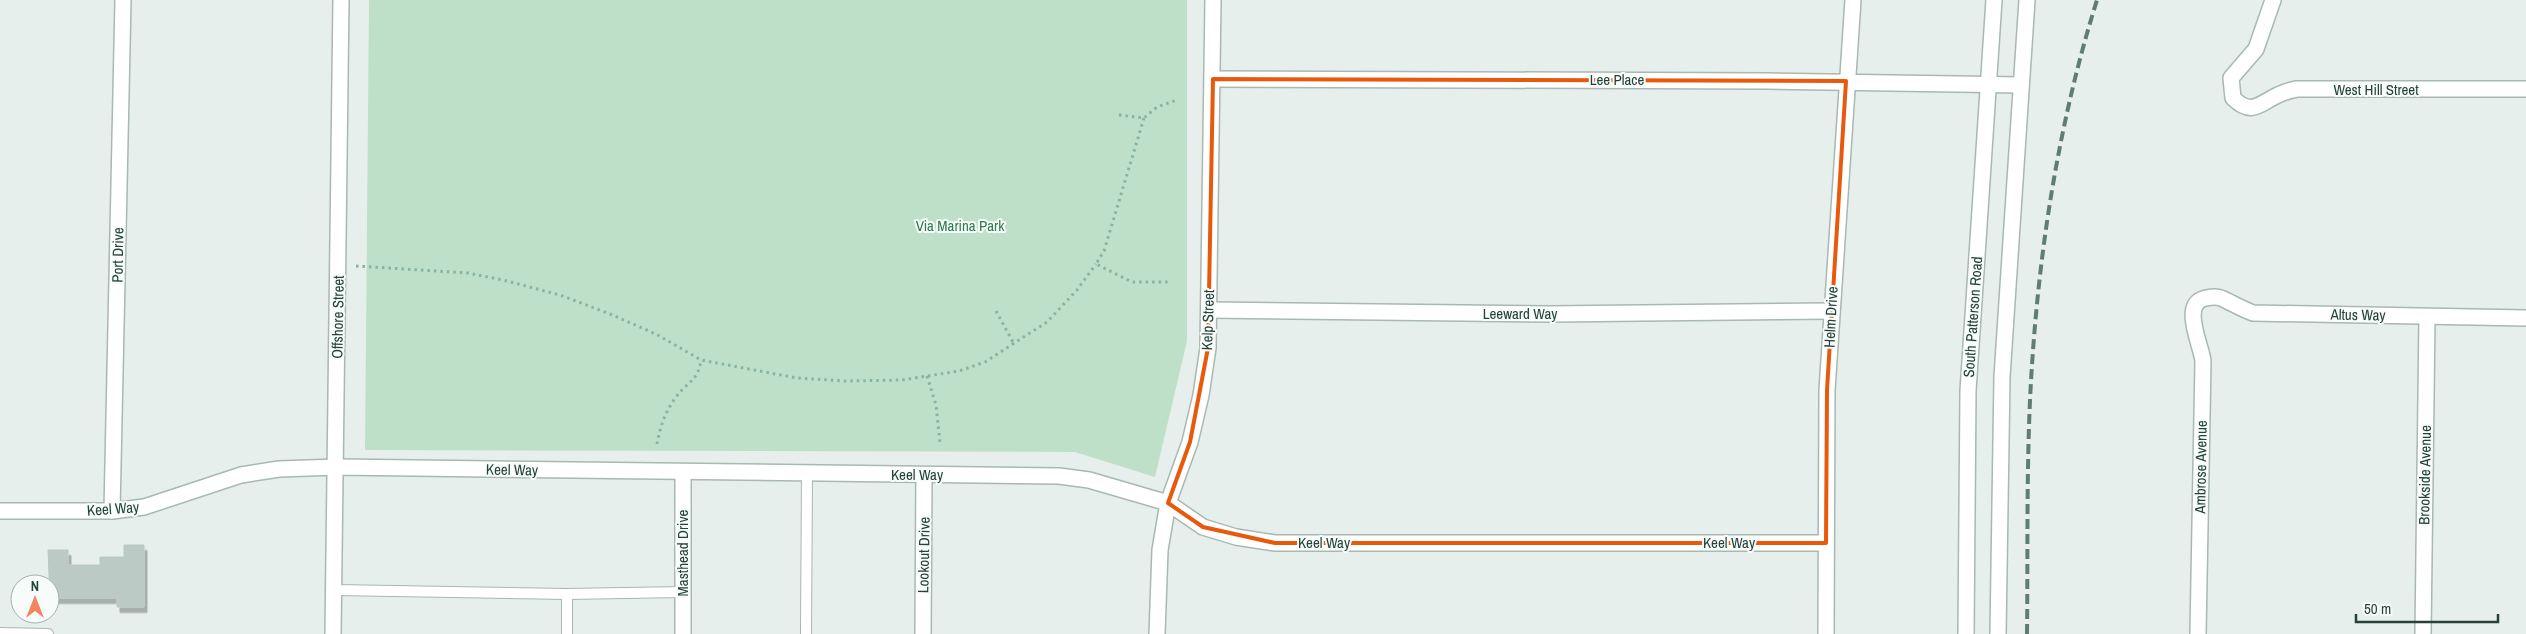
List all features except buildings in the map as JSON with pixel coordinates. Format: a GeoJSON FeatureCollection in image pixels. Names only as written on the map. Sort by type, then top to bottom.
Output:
{"type":"FeatureCollection","features":[{"type":"Feature","properties":{"kind":"street","name":"Port Drive"},"geometry":{"type":"LineString","coordinates":[[112,511],[123,0]]}},
{"type":"Feature","properties":{"kind":"street","name":"Offshore Street"},"geometry":{"type":"LineString","coordinates":[[333,634],[341,0]]}},
{"type":"Feature","properties":{"kind":"street","name":"Kelp Street"},"geometry":{"type":"LineString","coordinates":[[1157,634],[1160,550],[1168,503],[1190,442],[1201,395],[1208,348],[1213,0]]}},
{"type":"Feature","properties":{"kind":"street","name":"Helm Drive"},"geometry":{"type":"LineString","coordinates":[[1826,634],[1827,390],[1852,0]]}},
{"type":"Feature","properties":{"kind":"street","name":"South Patterson Road"},"geometry":{"type":"LineString","coordinates":[[1966,634],[1968,390],[1994,0]]}},
{"type":"Feature","properties":{"kind":"street"},"geometry":{"type":"LineString","coordinates":[[1998,634],[2002,377],[2027,0]]}},
{"type":"Feature","properties":{"kind":"street","name":"West Hill Street"},"geometry":{"type":"LineString","coordinates":[[2273,0],[2256,49],[2231,78],[2233,98],[2246,107],[2254,108],[2280,93],[2297,89],[2526,90]]}},
{"type":"Feature","properties":{"kind":"street","name":"Lee Place"},"geometry":{"type":"LineString","coordinates":[[1213,79],[1846,81],[2021,85]]}},
{"type":"Feature","properties":{"kind":"street","name":"Altus Way"},"geometry":{"type":"LineString","coordinates":[[2196,302],[2201,298],[2212,296],[2220,298],[2237,308],[2254,313],[2526,318]]}},
{"type":"Feature","properties":{"kind":"street","name":"Ambrose Avenue"},"geometry":{"type":"LineString","coordinates":[[2196,302],[2192,320],[2204,361],[2198,634]]}},
{"type":"Feature","properties":{"kind":"street","name":"Leeward Way"},"geometry":{"type":"LineString","coordinates":[[1209,310],[1550,314],[1831,312]]}},
{"type":"Feature","properties":{"kind":"street","name":"Brookside Avenue"},"geometry":{"type":"LineString","coordinates":[[2423,634],[2427,317]]}},
{"type":"Feature","properties":{"kind":"street","name":"Keel Way"},"geometry":{"type":"LineString","coordinates":[[0,511],[112,511],[160,503],[203,486],[241,475],[279,469],[336,467],[684,473],[1059,476],[1089,480],[1168,503],[1203,527],[1236,537],[1275,543],[1826,543]]}},
{"type":"Feature","properties":{"kind":"street","name":"Masthead Drive"},"geometry":{"type":"LineString","coordinates":[[683,634],[684,473]]}},
{"type":"Feature","properties":{"kind":"street","name":"Lookout Drive"},"geometry":{"type":"LineString","coordinates":[[923,634],[924,475]]}},
{"type":"Feature","properties":{"kind":"lane"},"geometry":{"type":"LineString","coordinates":[[806,634],[807,474]]}},
{"type":"Feature","properties":{"kind":"lane"},"geometry":{"type":"LineString","coordinates":[[335,590],[568,594],[683,592]]}},
{"type":"Feature","properties":{"kind":"lane"},"geometry":{"type":"LineString","coordinates":[[567,634],[568,594]]}},
{"type":"Feature","properties":{"kind":"lane"},"geometry":{"type":"LineString","coordinates":[[0,633],[48,634]]}},
{"type":"Feature","properties":{"kind":"path"},"geometry":{"type":"LineString","coordinates":[[356,266],[468,273],[512,282],[560,295],[610,314],[656,334],[701,360],[796,378],[855,381],[902,380],[959,371],[985,362],[1047,322],[1077,290],[1104,251],[1144,118],[1157,107],[1177,100]]}},
{"type":"Feature","properties":{"kind":"path"},"geometry":{"type":"LineString","coordinates":[[1119,115],[1144,118]]}},
{"type":"Feature","properties":{"kind":"path"},"geometry":{"type":"LineString","coordinates":[[1096,264],[1132,282],[1168,282]]}},
{"type":"Feature","properties":{"kind":"path"},"geometry":{"type":"LineString","coordinates":[[996,312],[1014,344]]}},
{"type":"Feature","properties":{"kind":"path"},"geometry":{"type":"LineString","coordinates":[[657,444],[661,423],[675,398],[699,374],[701,360]]}},
{"type":"Feature","properties":{"kind":"path"},"geometry":{"type":"LineString","coordinates":[[928,376],[936,405],[940,443]]}},
{"type":"Feature","properties":{"kind":"highlighted area"},"geometry":{"type":"Polygon","coordinates":[[[1213,79],[1846,81],[1827,390],[1826,543],[1275,543],[1203,527],[1168,503],[1190,442],[1208,348],[1213,79]]]}},
{"type":"Feature","properties":{"kind":"green space","name":"Via Marina Park"},"geometry":{"type":"Polygon","coordinates":[[[369,0],[1187,0],[1187,341],[1155,477],[1075,452],[365,450],[369,0]]]}},
{"type":"Feature","properties":{"kind":"railway"},"geometry":{"type":"LineString","coordinates":[[2027,634],[2029,432],[2032,365],[2040,273],[2062,135],[2072,90],[2097,0]]}}]}
